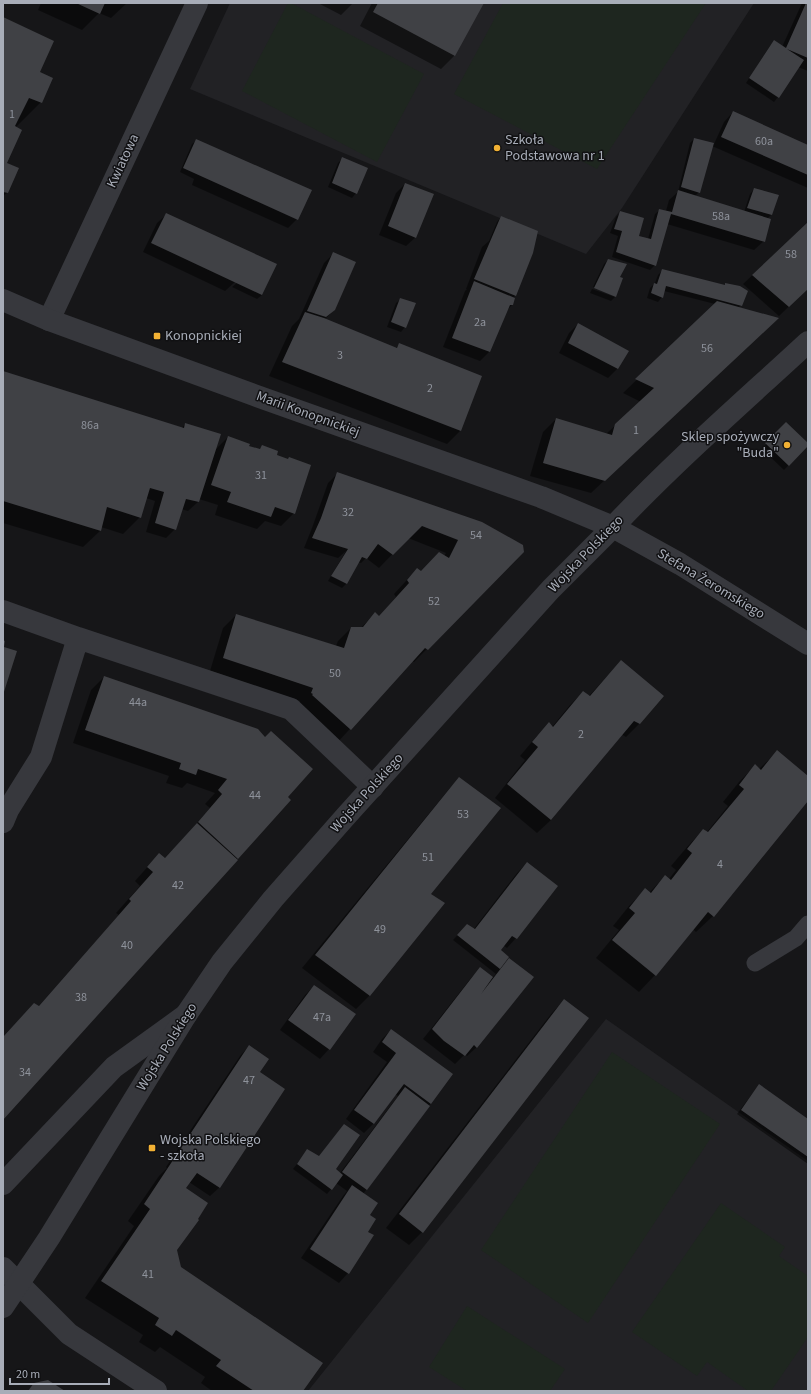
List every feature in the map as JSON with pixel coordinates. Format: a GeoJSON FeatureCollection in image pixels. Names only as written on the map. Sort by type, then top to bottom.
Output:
{"type":"FeatureCollection","features":[{"type":"Feature","properties":{"kind":"street","name":"Kwiatowa"},"geometry":{"type":"LineString","coordinates":[[49,320],[197,3]]}},
{"type":"Feature","properties":{"kind":"street","name":"Marii Konopnickiej"},"geometry":{"type":"LineString","coordinates":[[3,300],[49,320],[541,498],[613,527]]}},
{"type":"Feature","properties":{"kind":"street","name":"Wojska Polskiego"},"geometry":{"type":"LineString","coordinates":[[3,1307],[49,1238],[186,1015],[222,962],[273,899],[551,589],[692,449],[808,342]]}},
{"type":"Feature","properties":{"kind":"street","name":"Stefana Żeromskiego"},"geometry":{"type":"LineString","coordinates":[[613,527],[680,564],[808,644]]}},
{"type":"Feature","properties":{"kind":"street"},"geometry":{"type":"LineString","coordinates":[[3,611],[291,710],[372,787]]}},
{"type":"Feature","properties":{"kind":"street"},"geometry":{"type":"LineString","coordinates":[[4,813],[41,757],[78,638]]}},
{"type":"Feature","properties":{"kind":"street"},"geometry":{"type":"LineString","coordinates":[[3,1184],[114,1067],[186,1015]]}},
{"type":"Feature","properties":{"kind":"street"},"geometry":{"type":"LineString","coordinates":[[3,1268],[69,1334],[156,1391]]}},
{"type":"Feature","properties":{"kind":"lane"},"geometry":{"type":"LineString","coordinates":[[755,963],[796,938],[808,924]]}},
{"type":"Feature","properties":{"kind":"shaded area","name":"Szkoła Podstawowa nr 1"},"geometry":{"type":"Polygon","coordinates":[[[230,3],[754,3],[622,208],[586,254],[190,89],[230,3]]]}},
{"type":"Feature","properties":{"kind":"shaded area"},"geometry":{"type":"Polygon","coordinates":[[[288,3],[291,3],[424,74],[377,162],[242,91],[288,3]]]}},
{"type":"Feature","properties":{"kind":"shaded area"},"geometry":{"type":"Polygon","coordinates":[[[503,3],[706,3],[597,169],[454,94],[503,3]]]}},
{"type":"Feature","properties":{"kind":"shaded area"},"geometry":{"type":"Polygon","coordinates":[[[606,1019],[808,1161],[808,1391],[308,1391],[606,1019]]]}},
{"type":"Feature","properties":{"kind":"shaded area"},"geometry":{"type":"Polygon","coordinates":[[[612,1052],[720,1124],[588,1323],[481,1250],[612,1052]]]}},
{"type":"Feature","properties":{"kind":"shaded area"},"geometry":{"type":"Polygon","coordinates":[[[721,1203],[785,1247],[779,1256],[808,1276],[808,1337],[771,1391],[748,1391],[707,1362],[697,1376],[632,1332],[721,1203]]]}},
{"type":"Feature","properties":{"kind":"shaded area"},"geometry":{"type":"Polygon","coordinates":[[[467,1306],[565,1369],[550,1391],[467,1391],[429,1367],[467,1306]]]}},
{"type":"Feature","properties":{"kind":"building"},"geometry":{"type":"Polygon","coordinates":[[[76,3],[105,3],[100,14],[76,3]]]}},
{"type":"Feature","properties":{"kind":"building"},"geometry":{"type":"Polygon","coordinates":[[[378,3],[484,3],[455,56],[373,12],[378,3]]]}},
{"type":"Feature","properties":{"kind":"building"},"geometry":{"type":"Polygon","coordinates":[[[806,3],[808,3],[808,58],[787,49],[804,60],[779,98],[749,78],[774,40],[786,48],[806,3]]]}},
{"type":"Feature","properties":{"kind":"building"},"geometry":{"type":"Polygon","coordinates":[[[3,17],[54,41],[40,72],[53,78],[42,103],[29,98],[15,126],[22,130],[7,163],[19,168],[8,193],[3,192],[3,17]]]}},
{"type":"Feature","properties":{"kind":"building"},"geometry":{"type":"Polygon","coordinates":[[[733,111],[808,145],[808,175],[721,137],[733,111]]]}},
{"type":"Feature","properties":{"kind":"building"},"geometry":{"type":"Polygon","coordinates":[[[694,138],[714,143],[700,193],[681,187],[694,138]]]}},
{"type":"Feature","properties":{"kind":"building"},"geometry":{"type":"Polygon","coordinates":[[[196,139],[312,190],[298,220],[183,168],[196,139]]]}},
{"type":"Feature","properties":{"kind":"building"},"geometry":{"type":"Polygon","coordinates":[[[342,157],[368,168],[357,194],[332,183],[342,157]]]}},
{"type":"Feature","properties":{"kind":"building"},"geometry":{"type":"Polygon","coordinates":[[[405,183],[434,194],[416,238],[388,226],[405,183]]]}},
{"type":"Feature","properties":{"kind":"building"},"geometry":{"type":"Polygon","coordinates":[[[754,188],[779,195],[772,215],[747,208],[754,188]]]}},
{"type":"Feature","properties":{"kind":"building"},"geometry":{"type":"Polygon","coordinates":[[[678,190],[771,219],[765,242],[671,214],[656,266],[616,252],[622,231],[614,229],[620,211],[644,218],[639,236],[651,239],[659,209],[672,212],[678,190]]]}},
{"type":"Feature","properties":{"kind":"building"},"geometry":{"type":"Polygon","coordinates":[[[166,213],[277,264],[262,295],[151,243],[166,213]]]}},
{"type":"Feature","properties":{"kind":"building"},"geometry":{"type":"Polygon","coordinates":[[[501,216],[538,231],[533,253],[516,296],[474,279],[501,216]]]}},
{"type":"Feature","properties":{"kind":"building"},"geometry":{"type":"Polygon","coordinates":[[[808,222],[808,289],[789,307],[752,275],[808,222]]]}},
{"type":"Feature","properties":{"kind":"building"},"geometry":{"type":"Polygon","coordinates":[[[333,252],[356,262],[335,310],[326,317],[307,311],[333,252]]]}},
{"type":"Feature","properties":{"kind":"building"},"geometry":{"type":"Polygon","coordinates":[[[608,259],[627,264],[620,277],[623,278],[616,297],[594,288],[608,259]]]}},
{"type":"Feature","properties":{"kind":"building"},"geometry":{"type":"Polygon","coordinates":[[[662,269],[725,285],[725,283],[740,286],[748,291],[742,306],[666,286],[663,298],[651,293],[654,283],[657,284],[662,269]]]}},
{"type":"Feature","properties":{"kind":"building"},"geometry":{"type":"Polygon","coordinates":[[[474,281],[515,298],[513,305],[510,305],[490,352],[452,338],[474,281]]]}},
{"type":"Feature","properties":{"kind":"building"},"geometry":{"type":"Polygon","coordinates":[[[400,298],[416,303],[406,328],[391,322],[400,298]]]}},
{"type":"Feature","properties":{"kind":"building"},"geometry":{"type":"Polygon","coordinates":[[[717,301],[779,318],[605,481],[543,463],[556,418],[612,435],[615,424],[654,388],[635,379],[717,301]]]}},
{"type":"Feature","properties":{"kind":"building"},"geometry":{"type":"Polygon","coordinates":[[[305,312],[324,318],[397,348],[399,343],[482,376],[461,431],[282,362],[305,312]]]}},
{"type":"Feature","properties":{"kind":"building"},"geometry":{"type":"Polygon","coordinates":[[[578,323],[629,351],[618,369],[568,343],[578,323]]]}},
{"type":"Feature","properties":{"kind":"building"},"geometry":{"type":"Polygon","coordinates":[[[3,371],[184,428],[185,423],[221,434],[199,502],[186,499],[176,530],[155,523],[164,492],[150,488],[141,518],[107,507],[101,531],[3,501],[3,371]]]}},
{"type":"Feature","properties":{"kind":"building","name":"Sklep spożywczy \"Buda\""},"geometry":{"type":"Polygon","coordinates":[[[786,422],[808,443],[808,446],[789,466],[765,443],[786,422]]]}},
{"type":"Feature","properties":{"kind":"building"},"geometry":{"type":"Polygon","coordinates":[[[228,436],[250,444],[249,446],[260,449],[262,445],[278,451],[277,455],[288,459],[289,457],[311,465],[295,514],[275,507],[271,517],[227,502],[231,492],[211,485],[228,436]]]}},
{"type":"Feature","properties":{"kind":"building"},"geometry":{"type":"Polygon","coordinates":[[[337,472],[482,522],[523,545],[524,552],[428,650],[425,648],[351,730],[312,695],[313,694],[311,693],[313,688],[223,658],[236,614],[344,648],[351,627],[363,627],[375,612],[379,616],[409,583],[407,580],[417,568],[421,571],[439,552],[449,558],[458,540],[422,526],[393,555],[378,544],[367,559],[362,557],[347,584],[331,576],[348,549],[312,538],[321,518],[337,472]]]}},
{"type":"Feature","properties":{"kind":"building"},"geometry":{"type":"Polygon","coordinates":[[[3,640],[5,641],[4,647],[17,651],[3,695],[3,640]]]}},
{"type":"Feature","properties":{"kind":"building"},"geometry":{"type":"Polygon","coordinates":[[[621,660],[664,696],[640,724],[634,721],[551,820],[507,784],[538,747],[532,742],[549,722],[553,727],[583,691],[590,696],[621,660]]]}},
{"type":"Feature","properties":{"kind":"building"},"geometry":{"type":"Polygon","coordinates":[[[104,676],[258,729],[265,737],[271,731],[313,769],[288,797],[291,800],[238,859],[198,822],[222,794],[218,790],[227,779],[198,769],[196,775],[179,769],[181,763],[85,730],[104,676]]]}},
{"type":"Feature","properties":{"kind":"building"},"geometry":{"type":"Polygon","coordinates":[[[777,750],[808,776],[808,801],[714,917],[708,912],[656,976],[612,940],[635,913],[629,908],[645,888],[651,893],[665,875],[671,880],[692,853],[687,849],[703,829],[708,832],[744,789],[739,785],[755,764],[761,770],[777,750]]]}},
{"type":"Feature","properties":{"kind":"building"},"geometry":{"type":"Polygon","coordinates":[[[459,777],[501,808],[431,894],[445,903],[370,996],[315,955],[459,777]]]}},
{"type":"Feature","properties":{"kind":"building"},"geometry":{"type":"Polygon","coordinates":[[[197,823],[238,860],[3,1120],[3,1037],[34,1003],[39,1006],[131,901],[129,899],[153,872],[147,867],[159,853],[165,858],[197,823]]]}},
{"type":"Feature","properties":{"kind":"building"},"geometry":{"type":"Polygon","coordinates":[[[527,862],[558,886],[517,939],[512,936],[501,950],[509,957],[500,969],[457,935],[467,924],[475,929],[527,862]]]}},
{"type":"Feature","properties":{"kind":"building"},"geometry":{"type":"Polygon","coordinates":[[[509,958],[534,977],[477,1048],[474,1045],[465,1056],[444,1041],[432,1029],[480,967],[493,977],[481,994],[509,958]]]}},
{"type":"Feature","properties":{"kind":"building"},"geometry":{"type":"Polygon","coordinates":[[[314,985],[356,1014],[330,1050],[288,1020],[314,985]]]}},
{"type":"Feature","properties":{"kind":"building"},"geometry":{"type":"Polygon","coordinates":[[[564,999],[589,1018],[423,1233],[399,1214],[564,999]]]}},
{"type":"Feature","properties":{"kind":"building"},"geometry":{"type":"Polygon","coordinates":[[[391,1029],[453,1074],[431,1104],[404,1084],[374,1124],[354,1110],[396,1053],[382,1042],[391,1029]]]}},
{"type":"Feature","properties":{"kind":"building"},"geometry":{"type":"Polygon","coordinates":[[[249,1045],[269,1059],[260,1072],[285,1089],[220,1188],[197,1173],[186,1188],[208,1203],[198,1219],[199,1220],[177,1250],[181,1267],[323,1363],[303,1391],[254,1391],[216,1366],[221,1360],[176,1330],[172,1336],[155,1325],[159,1318],[101,1281],[150,1209],[144,1204],[249,1045]]]}},
{"type":"Feature","properties":{"kind":"building"},"geometry":{"type":"Polygon","coordinates":[[[759,1084],[808,1119],[808,1157],[741,1110],[759,1084]]]}},
{"type":"Feature","properties":{"kind":"building"},"geometry":{"type":"Polygon","coordinates":[[[405,1087],[430,1106],[367,1190],[342,1172],[405,1087]]]}},
{"type":"Feature","properties":{"kind":"building"},"geometry":{"type":"Polygon","coordinates":[[[344,1124],[360,1135],[336,1169],[343,1175],[332,1190],[297,1164],[307,1149],[319,1156],[344,1124]]]}},
{"type":"Feature","properties":{"kind":"building"},"geometry":{"type":"Polygon","coordinates":[[[352,1185],[378,1203],[370,1215],[376,1219],[368,1232],[374,1235],[349,1274],[310,1249],[352,1185]]]}},
{"type":"Feature","properties":{"kind":"building"},"geometry":{"type":"Polygon","coordinates":[[[48,1380],[65,1391],[28,1391],[34,1383],[48,1380]]]}},
{"type":"Feature","properties":{"kind":"place","name":"Szkoła Podstawowa nr 1"},"geometry":{"type":"Point","coordinates":[497,148]}},
{"type":"Feature","properties":{"kind":"place","name":"Konopnickiej"},"geometry":{"type":"Point","coordinates":[157,336]}},
{"type":"Feature","properties":{"kind":"place","name":"Sklep spożywczy \"Buda\""},"geometry":{"type":"Point","coordinates":[787,445]}},
{"type":"Feature","properties":{"kind":"place","name":"Wojska Polskiego - szkoła"},"geometry":{"type":"Point","coordinates":[152,1148]}}]}
